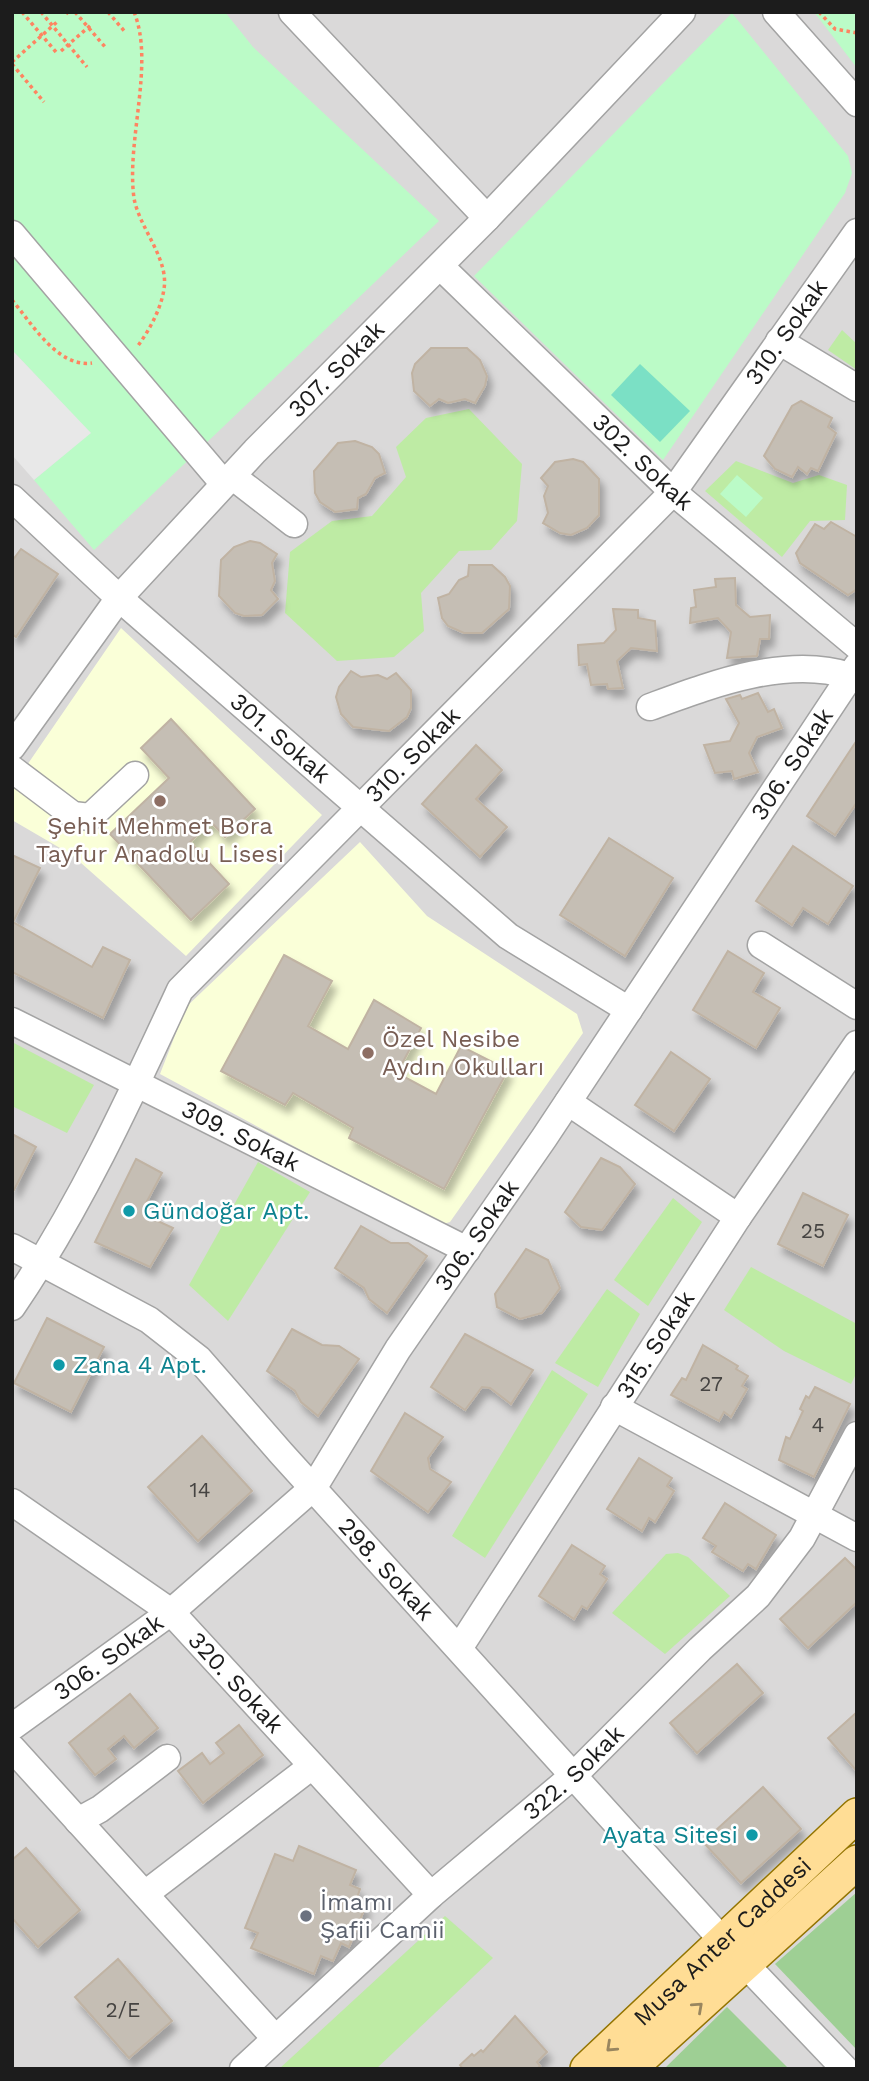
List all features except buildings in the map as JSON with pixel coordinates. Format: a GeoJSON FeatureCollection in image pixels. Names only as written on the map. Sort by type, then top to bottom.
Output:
{"type":"FeatureCollection","features":[{"type":"Feature","properties":{"kind":"main road","name":"Musa Anter Caddesi"},"geometry":{"type":"LineString","coordinates":[[629,2069],[857,1815]]}},
{"type":"Feature","properties":{"kind":"main road","name":"Musa Anter Caddesi"},"geometry":{"type":"LineString","coordinates":[[587,2069],[857,1862]]}},
{"type":"Feature","properties":{"kind":"street"},"geometry":{"type":"LineString","coordinates":[[292,12],[486,218]]}},
{"type":"Feature","properties":{"kind":"street","name":"307. Sokak"},"geometry":{"type":"LineString","coordinates":[[12,747],[119,598],[228,480],[440,266],[681,12]]}},
{"type":"Feature","properties":{"kind":"street"},"geometry":{"type":"LineString","coordinates":[[776,12],[857,103]]}},
{"type":"Feature","properties":{"kind":"street","name":"310. Sokak"},"geometry":{"type":"LineString","coordinates":[[12,1307],[43,1263],[137,1084],[180,990],[673,492],[857,232]]}},
{"type":"Feature","properties":{"kind":"street"},"geometry":{"type":"LineString","coordinates":[[12,234],[117,359],[228,480],[293,524]]}},
{"type":"Feature","properties":{"kind":"street","name":"302. Sokak"},"geometry":{"type":"LineString","coordinates":[[440,266],[673,492],[857,646]]}},
{"type":"Feature","properties":{"kind":"street"},"geometry":{"type":"LineString","coordinates":[[779,341],[857,388]]}},
{"type":"Feature","properties":{"kind":"street","name":"301. Sokak"},"geometry":{"type":"LineString","coordinates":[[12,498],[119,598],[508,936],[629,1010]]}},
{"type":"Feature","properties":{"kind":"street"},"geometry":{"type":"LineString","coordinates":[[650,707],[789,668],[854,671]]}},
{"type":"Feature","properties":{"kind":"street","name":"306. Sokak"},"geometry":{"type":"LineString","coordinates":[[12,1727],[171,1612],[314,1487],[398,1349],[568,1102],[854,671]]}},
{"type":"Feature","properties":{"kind":"street"},"geometry":{"type":"LineString","coordinates":[[12,769],[72,816],[90,817],[135,775]]}},
{"type":"Feature","properties":{"kind":"street"},"geometry":{"type":"LineString","coordinates":[[761,944],[857,1006]]}},
{"type":"Feature","properties":{"kind":"street","name":"309. Sokak"},"geometry":{"type":"LineString","coordinates":[[12,1021],[467,1250]]}},
{"type":"Feature","properties":{"kind":"street","name":"315. Sokak"},"geometry":{"type":"LineString","coordinates":[[460,1647],[738,1217],[852,1060]]}},
{"type":"Feature","properties":{"kind":"street"},"geometry":{"type":"LineString","coordinates":[[568,1102],[738,1217]]}},
{"type":"Feature","properties":{"kind":"street","name":"298. Sokak"},"geometry":{"type":"LineString","coordinates":[[12,1247],[149,1320],[199,1359],[735,1953],[845,2069]]}},
{"type":"Feature","properties":{"kind":"street"},"geometry":{"type":"LineString","coordinates":[[614,1407],[857,1538]]}},
{"type":"Feature","properties":{"kind":"street","name":"322. Sokak"},"geometry":{"type":"LineString","coordinates":[[243,2069],[432,1895],[574,1775],[700,1649],[758,1597],[815,1517],[857,1435]]}},
{"type":"Feature","properties":{"kind":"street","name":"320. Sokak"},"geometry":{"type":"LineString","coordinates":[[12,1502],[171,1612],[432,1895]]}},
{"type":"Feature","properties":{"kind":"street"},"geometry":{"type":"LineString","coordinates":[[12,1748],[275,2038]]}},
{"type":"Feature","properties":{"kind":"street"},"geometry":{"type":"LineString","coordinates":[[78,1821],[100,1809],[167,1758]]}},
{"type":"Feature","properties":{"kind":"street"},"geometry":{"type":"LineString","coordinates":[[145,1894],[312,1766]]}},
{"type":"Feature","properties":{"kind":"path"},"geometry":{"type":"LineString","coordinates":[[22,12],[59,51],[90,26]]}},
{"type":"Feature","properties":{"kind":"path"},"geometry":{"type":"LineString","coordinates":[[41,12],[87,67]]}},
{"type":"Feature","properties":{"kind":"path"},"geometry":{"type":"LineString","coordinates":[[75,12],[90,26],[106,48]]}},
{"type":"Feature","properties":{"kind":"path"},"geometry":{"type":"LineString","coordinates":[[108,12],[126,33]]}},
{"type":"Feature","properties":{"kind":"path"},"geometry":{"type":"LineString","coordinates":[[12,300],[51,346],[64,357],[85,364],[117,359],[134,351],[146,334],[164,288],[158,258],[134,198],[141,57],[140,27],[134,12]]}},
{"type":"Feature","properties":{"kind":"path"},"geometry":{"type":"LineString","coordinates":[[819,12],[835,29],[857,33]]}},
{"type":"Feature","properties":{"kind":"path"},"geometry":{"type":"LineString","coordinates":[[44,102],[12,63],[57,22]]}},
{"type":"Feature","properties":{"kind":"shaded area"},"geometry":{"type":"Polygon","coordinates":[[[12,12],[857,12],[857,2069],[12,2069],[12,12]]]}},
{"type":"Feature","properties":{"kind":"shaded area"},"geometry":{"type":"Polygon","coordinates":[[[12,350],[91,433],[34,480],[12,455],[12,350]]]}},
{"type":"Feature","properties":{"kind":"shaded area","name":"Şehit Mehmet Bora Tayfur Anadolu Lisesi"},"geometry":{"type":"Polygon","coordinates":[[[121,628],[322,815],[186,956],[72,855],[12,820],[12,787],[121,628]]]}},
{"type":"Feature","properties":{"kind":"shaded area","name":"Özel Nesibe Aydın Okulları"},"geometry":{"type":"Polygon","coordinates":[[[360,842],[427,916],[577,1014],[583,1033],[450,1222],[440,1225],[160,1074],[186,1007],[360,842]]]}},
{"type":"Feature","properties":{"kind":"green space"},"geometry":{"type":"Polygon","coordinates":[[[12,12],[225,12],[253,47],[439,221],[94,550],[34,480],[90,433],[12,350],[12,12]]]}},
{"type":"Feature","properties":{"kind":"green space"},"geometry":{"type":"Polygon","coordinates":[[[814,12],[857,12],[857,68],[814,12]]]}},
{"type":"Feature","properties":{"kind":"green space"},"geometry":{"type":"Polygon","coordinates":[[[732,13],[848,156],[852,173],[845,193],[663,460],[474,276],[732,13]]]}},
{"type":"Feature","properties":{"kind":"green space"},"geometry":{"type":"Polygon","coordinates":[[[842,330],[857,344],[857,370],[828,350],[842,330]]]}},
{"type":"Feature","properties":{"kind":"green space"},"geometry":{"type":"Polygon","coordinates":[[[640,364],[690,411],[660,442],[611,395],[640,364]]]}},
{"type":"Feature","properties":{"kind":"green space"},"geometry":{"type":"Polygon","coordinates":[[[469,409],[522,464],[517,521],[491,550],[459,551],[421,593],[424,631],[394,657],[337,661],[285,613],[290,552],[332,521],[372,516],[406,477],[396,447],[426,418],[469,409]]]}},
{"type":"Feature","properties":{"kind":"green space"},"geometry":{"type":"Polygon","coordinates":[[[736,461],[793,483],[819,475],[847,485],[845,520],[810,521],[782,557],[705,491],[736,461]]]}},
{"type":"Feature","properties":{"kind":"green space"},"geometry":{"type":"Polygon","coordinates":[[[737,475],[763,498],[746,517],[720,494],[737,475]]]}},
{"type":"Feature","properties":{"kind":"green space"},"geometry":{"type":"Polygon","coordinates":[[[12,1042],[94,1085],[67,1133],[12,1106],[12,1042]]]}},
{"type":"Feature","properties":{"kind":"green space"},"geometry":{"type":"Polygon","coordinates":[[[258,1162],[310,1192],[228,1321],[189,1285],[258,1162]]]}},
{"type":"Feature","properties":{"kind":"green space"},"geometry":{"type":"Polygon","coordinates":[[[673,1198],[702,1222],[648,1306],[614,1280],[673,1198]]]}},
{"type":"Feature","properties":{"kind":"green space"},"geometry":{"type":"Polygon","coordinates":[[[751,1267],[857,1324],[857,1372],[851,1384],[784,1351],[724,1310],[751,1267]]]}},
{"type":"Feature","properties":{"kind":"green space"},"geometry":{"type":"Polygon","coordinates":[[[607,1289],[640,1314],[598,1387],[555,1363],[607,1289]]]}},
{"type":"Feature","properties":{"kind":"green space"},"geometry":{"type":"Polygon","coordinates":[[[552,1370],[588,1394],[485,1558],[452,1536],[552,1370]]]}},
{"type":"Feature","properties":{"kind":"green space"},"geometry":{"type":"Polygon","coordinates":[[[678,1553],[688,1557],[730,1596],[665,1654],[612,1613],[666,1554],[678,1553]]]}},
{"type":"Feature","properties":{"kind":"green space"},"geometry":{"type":"Polygon","coordinates":[[[857,1892],[857,2050],[775,1964],[857,1892]]]}},
{"type":"Feature","properties":{"kind":"green space"},"geometry":{"type":"Polygon","coordinates":[[[445,1916],[493,1958],[376,2069],[279,2069],[445,1916]]]}},
{"type":"Feature","properties":{"kind":"green space"},"geometry":{"type":"Polygon","coordinates":[[[727,2007],[789,2069],[664,2069],[727,2007]]]}},
{"type":"Feature","properties":{"kind":"place","name":"Şehit Mehmet Bora Tayfur Anadolu Lisesi"},"geometry":{"type":"Point","coordinates":[160,801]}},
{"type":"Feature","properties":{"kind":"place","name":"Özel Nesibe Aydın Okulları"},"geometry":{"type":"Point","coordinates":[368,1053]}},
{"type":"Feature","properties":{"kind":"place","name":"Gündoğar Apt."},"geometry":{"type":"Point","coordinates":[129,1211]}},
{"type":"Feature","properties":{"kind":"place","name":"Zana 4 Apt."},"geometry":{"type":"Point","coordinates":[59,1365]}},
{"type":"Feature","properties":{"kind":"place","name":"Ayata Sitesi"},"geometry":{"type":"Point","coordinates":[752,1835]}},
{"type":"Feature","properties":{"kind":"place","name":"İmamı Şafii Camii"},"geometry":{"type":"Point","coordinates":[306,1916]}}]}
